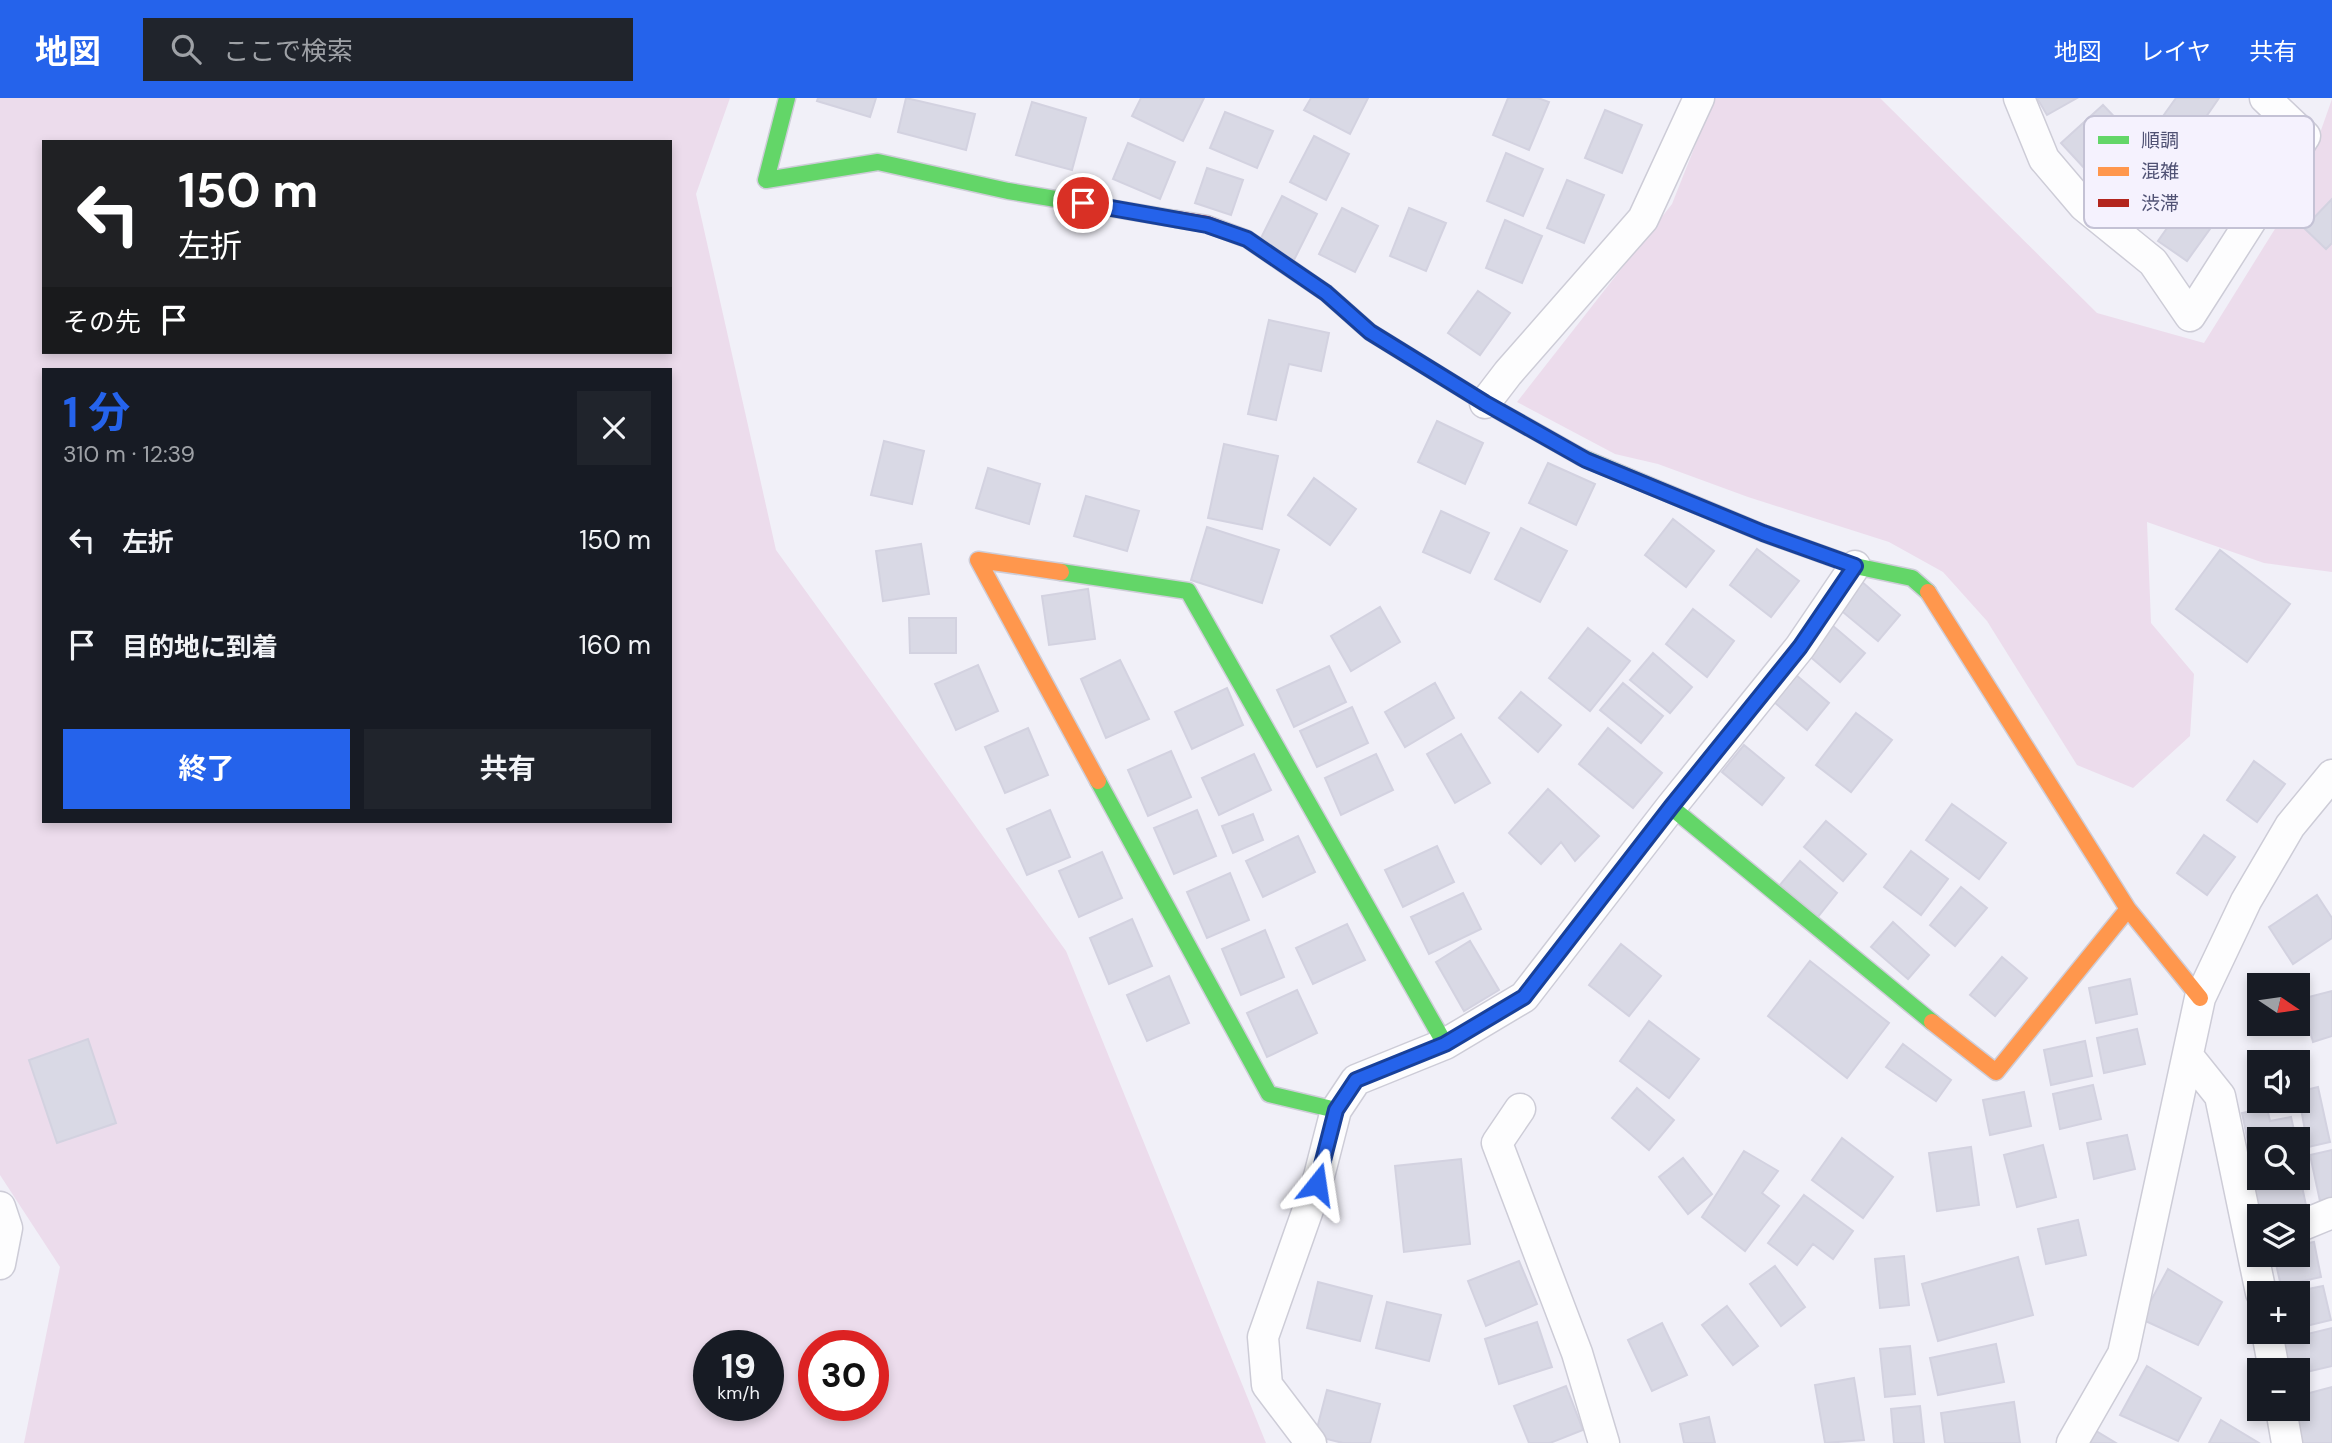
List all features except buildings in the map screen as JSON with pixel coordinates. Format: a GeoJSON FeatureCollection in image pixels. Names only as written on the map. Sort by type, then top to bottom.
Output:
{"type":"FeatureCollection","features":[{"type":"Feature","properties":{"kind":"street"},"geometry":{"type":"LineString","coordinates":[[787,98],[766,180],[878,162],[1008,191],[1207,225],[1247,239],[1326,293],[1370,332],[1485,403],[1586,460],[1763,533],[1855,566],[1912,578],[1931,595],[2128,909],[2200,998]]}},
{"type":"Feature","properties":{"kind":"street"},"geometry":{"type":"LineString","coordinates":[[2019,98],[2044,159],[2084,206]]}},
{"type":"Feature","properties":{"kind":"street"},"geometry":{"type":"LineString","coordinates":[[2265,98],[2284,116]]}},
{"type":"Feature","properties":{"kind":"street"},"geometry":{"type":"LineString","coordinates":[[1485,403],[1643,219],[1690,100]]}},
{"type":"Feature","properties":{"kind":"street"},"geometry":{"type":"LineString","coordinates":[[2111,228],[2153,262],[2190,316],[2246,228]]}},
{"type":"Feature","properties":{"kind":"street"},"geometry":{"type":"LineString","coordinates":[[1336,1110],[1269,1094],[978,560],[1188,591],[1445,1044]]}},
{"type":"Feature","properties":{"kind":"street"},"geometry":{"type":"LineString","coordinates":[[1311,1443],[1267,1385],[1263,1337],[1317,1184],[1336,1110],[1356,1080],[1445,1044],[1524,997],[1671,807],[1800,647],[1855,566]]}},
{"type":"Feature","properties":{"kind":"street"},"geometry":{"type":"LineString","coordinates":[[2072,1443],[2123,1354],[2200,998],[2246,901],[2290,826],[2332,775]]}},
{"type":"Feature","properties":{"kind":"street"},"geometry":{"type":"LineString","coordinates":[[1671,807],[1887,986],[1996,1072],[2128,909]]}},
{"type":"Feature","properties":{"kind":"street"},"geometry":{"type":"LineString","coordinates":[[2188,1056],[2220,1096],[2247,1206]]}},
{"type":"Feature","properties":{"kind":"street"},"geometry":{"type":"LineString","coordinates":[[1520,1109],[1497,1143],[1577,1353],[1604,1443]]}},
{"type":"Feature","properties":{"kind":"street"},"geometry":{"type":"LineString","coordinates":[[0,1207],[7,1228],[0,1264]]}},
{"type":"Feature","properties":{"kind":"street"},"geometry":{"type":"LineString","coordinates":[[2310,1222],[2332,1213]]}},
{"type":"Feature","properties":{"kind":"street"},"geometry":{"type":"LineString","coordinates":[[2283,1421],[2287,1443]]}},
{"type":"Feature","properties":{"kind":"shaded area"},"geometry":{"type":"Polygon","coordinates":[[[0,98],[730,98],[696,194],[776,550],[1066,951],[1266,1443],[24,1443],[60,1267],[0,1175],[0,98]]]}},
{"type":"Feature","properties":{"kind":"shaded area"},"geometry":{"type":"Polygon","coordinates":[[[1714,98],[1880,98],[2097,313],[2204,343],[2276,228],[2314,228],[2314,150],[2332,99],[2332,572],[2264,563],[2147,522],[2151,623],[2194,674],[2190,736],[2133,788],[2077,765],[1987,621],[1943,572],[1889,542],[1748,497],[1658,464],[1615,454],[1517,402],[1672,204],[1714,98]]]}},
{"type":"Feature","properties":{"kind":"traffic: fast"},"geometry":{"type":"LineString","coordinates":[[787,98],[766,180],[878,162],[1008,191],[1176,219]]}},
{"type":"Feature","properties":{"kind":"traffic: fast"},"geometry":{"type":"LineString","coordinates":[[1581,457],[1763,533],[1855,566],[1912,578],[1928,592]]}},
{"type":"Feature","properties":{"kind":"traffic: fast"},"geometry":{"type":"LineString","coordinates":[[1061,572],[1188,591],[1445,1044]]}},
{"type":"Feature","properties":{"kind":"traffic: fast"},"geometry":{"type":"LineString","coordinates":[[1098,781],[1269,1094],[1336,1110]]}},
{"type":"Feature","properties":{"kind":"traffic: fast"},"geometry":{"type":"LineString","coordinates":[[1671,807],[1932,1022]]}},
{"type":"Feature","properties":{"kind":"traffic: slow"},"geometry":{"type":"LineString","coordinates":[[1061,572],[978,560],[1098,781]]}},
{"type":"Feature","properties":{"kind":"traffic: slow"},"geometry":{"type":"LineString","coordinates":[[1928,592],[2128,909],[2200,998]]}},
{"type":"Feature","properties":{"kind":"traffic: slow"},"geometry":{"type":"LineString","coordinates":[[1932,1022],[1996,1072],[2128,909]]}},
{"type":"Feature","properties":{"kind":"traffic: jam"},"geometry":{"type":"LineString","coordinates":[[1176,219],[1207,224],[1247,239],[1326,293],[1370,332],[1485,403],[1581,457]]}},
{"type":"Feature","properties":{"kind":"route"},"geometry":{"type":"LineString","coordinates":[[1083,203],[1207,225],[1247,239],[1326,293],[1370,332],[1485,403],[1586,460],[1661,493],[1855,566],[1800,647],[1671,807],[1524,997],[1445,1044],[1356,1080],[1336,1110],[1317,1184]]}}]}
